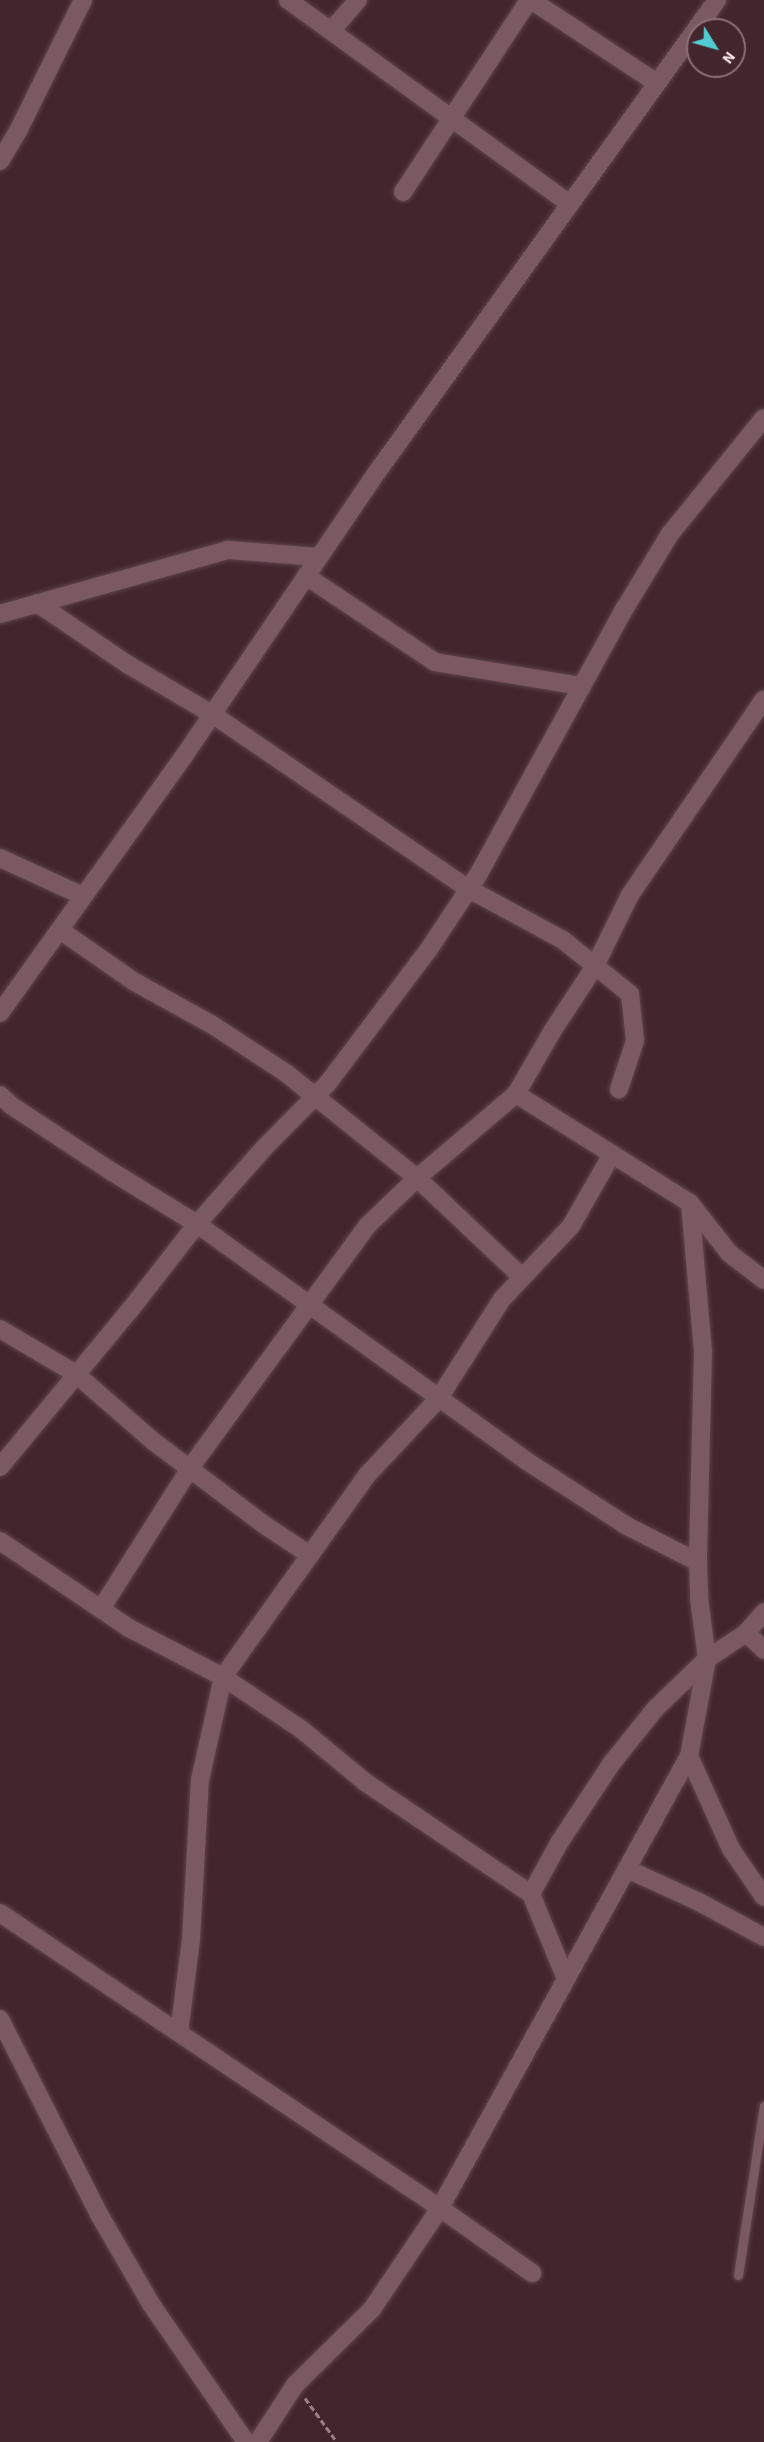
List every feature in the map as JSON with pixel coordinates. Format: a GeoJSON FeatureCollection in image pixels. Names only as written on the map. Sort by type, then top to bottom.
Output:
{"type":"FeatureCollection","features":[{"type":"Feature","properties":{"kind":"street"},"geometry":{"type":"LineString","coordinates":[[0,161],[19,129],[83,0]]}},
{"type":"Feature","properties":{"kind":"street"},"geometry":{"type":"LineString","coordinates":[[288,0],[570,204]]}},
{"type":"Feature","properties":{"kind":"street"},"geometry":{"type":"LineString","coordinates":[[331,31],[358,0]]}},
{"type":"Feature","properties":{"kind":"street"},"geometry":{"type":"LineString","coordinates":[[403,192],[530,0],[657,82]]}},
{"type":"Feature","properties":{"kind":"street"},"geometry":{"type":"LineString","coordinates":[[0,1013],[212,714],[319,557],[717,0]]}},
{"type":"Feature","properties":{"kind":"street"},"geometry":{"type":"LineString","coordinates":[[0,1467],[197,1224],[264,1148],[316,1095],[422,958],[469,889],[670,534],[764,418]]}},
{"type":"Feature","properties":{"kind":"street"},"geometry":{"type":"LineString","coordinates":[[0,614],[228,550],[319,557]]}},
{"type":"Feature","properties":{"kind":"street"},"geometry":{"type":"LineString","coordinates":[[306,576],[435,662],[582,686]]}},
{"type":"Feature","properties":{"kind":"street"},"geometry":{"type":"LineString","coordinates":[[37,603],[127,663],[212,714],[469,889],[563,940],[630,994],[635,1041],[619,1089]]}},
{"type":"Feature","properties":{"kind":"street"},"geometry":{"type":"LineString","coordinates":[[101,1609],[190,1468],[367,1226],[417,1178],[516,1094],[553,1030],[595,966],[630,896],[764,699]]}},
{"type":"Feature","properties":{"kind":"street"},"geometry":{"type":"LineString","coordinates":[[0,858],[83,896]]}},
{"type":"Feature","properties":{"kind":"street"},"geometry":{"type":"LineString","coordinates":[[60,930],[134,981],[211,1024],[316,1095],[417,1178],[522,1277]]}},
{"type":"Feature","properties":{"kind":"street"},"geometry":{"type":"LineString","coordinates":[[516,1094],[690,1203],[729,1253],[764,1280]]}},
{"type":"Feature","properties":{"kind":"street"},"geometry":{"type":"LineString","coordinates":[[0,1095],[12,1106],[109,1170],[197,1224],[312,1304],[525,1460],[627,1526],[698,1562]]}},
{"type":"Feature","properties":{"kind":"street"},"geometry":{"type":"LineString","coordinates":[[179,2033],[191,1939],[200,1780],[223,1677],[368,1474],[439,1398],[502,1299],[571,1226],[612,1154]]}},
{"type":"Feature","properties":{"kind":"street"},"geometry":{"type":"LineString","coordinates":[[258,2442],[295,2385],[372,2309],[440,2208],[689,1756],[707,1659],[699,1598],[698,1562],[703,1351],[690,1203]]}},
{"type":"Feature","properties":{"kind":"street"},"geometry":{"type":"LineString","coordinates":[[0,1329],[76,1374],[153,1441],[266,1526],[310,1555]]}},
{"type":"Feature","properties":{"kind":"street"},"geometry":{"type":"LineString","coordinates":[[0,1541],[129,1628],[223,1677],[301,1729],[365,1782],[531,1894],[566,1979]]}},
{"type":"Feature","properties":{"kind":"street"},"geometry":{"type":"LineString","coordinates":[[531,1894],[559,1843],[610,1764],[655,1709],[707,1659],[746,1633],[764,1612]]}},
{"type":"Feature","properties":{"kind":"street"},"geometry":{"type":"LineString","coordinates":[[746,1633],[764,1650]]}},
{"type":"Feature","properties":{"kind":"street"},"geometry":{"type":"LineString","coordinates":[[689,1756],[731,1849],[764,1897]]}},
{"type":"Feature","properties":{"kind":"street"},"geometry":{"type":"LineString","coordinates":[[627,1869],[699,1902],[764,1937]]}},
{"type":"Feature","properties":{"kind":"street"},"geometry":{"type":"LineString","coordinates":[[0,1914],[440,2208],[532,2273]]}},
{"type":"Feature","properties":{"kind":"street"},"geometry":{"type":"LineString","coordinates":[[0,2019],[7,2049],[151,2304],[246,2442]]}},
{"type":"Feature","properties":{"kind":"lane"},"geometry":{"type":"LineString","coordinates":[[738,2275],[764,2106]]}},
{"type":"Feature","properties":{"kind":"path"},"geometry":{"type":"LineString","coordinates":[[295,2385],[337,2442]]}}]}
